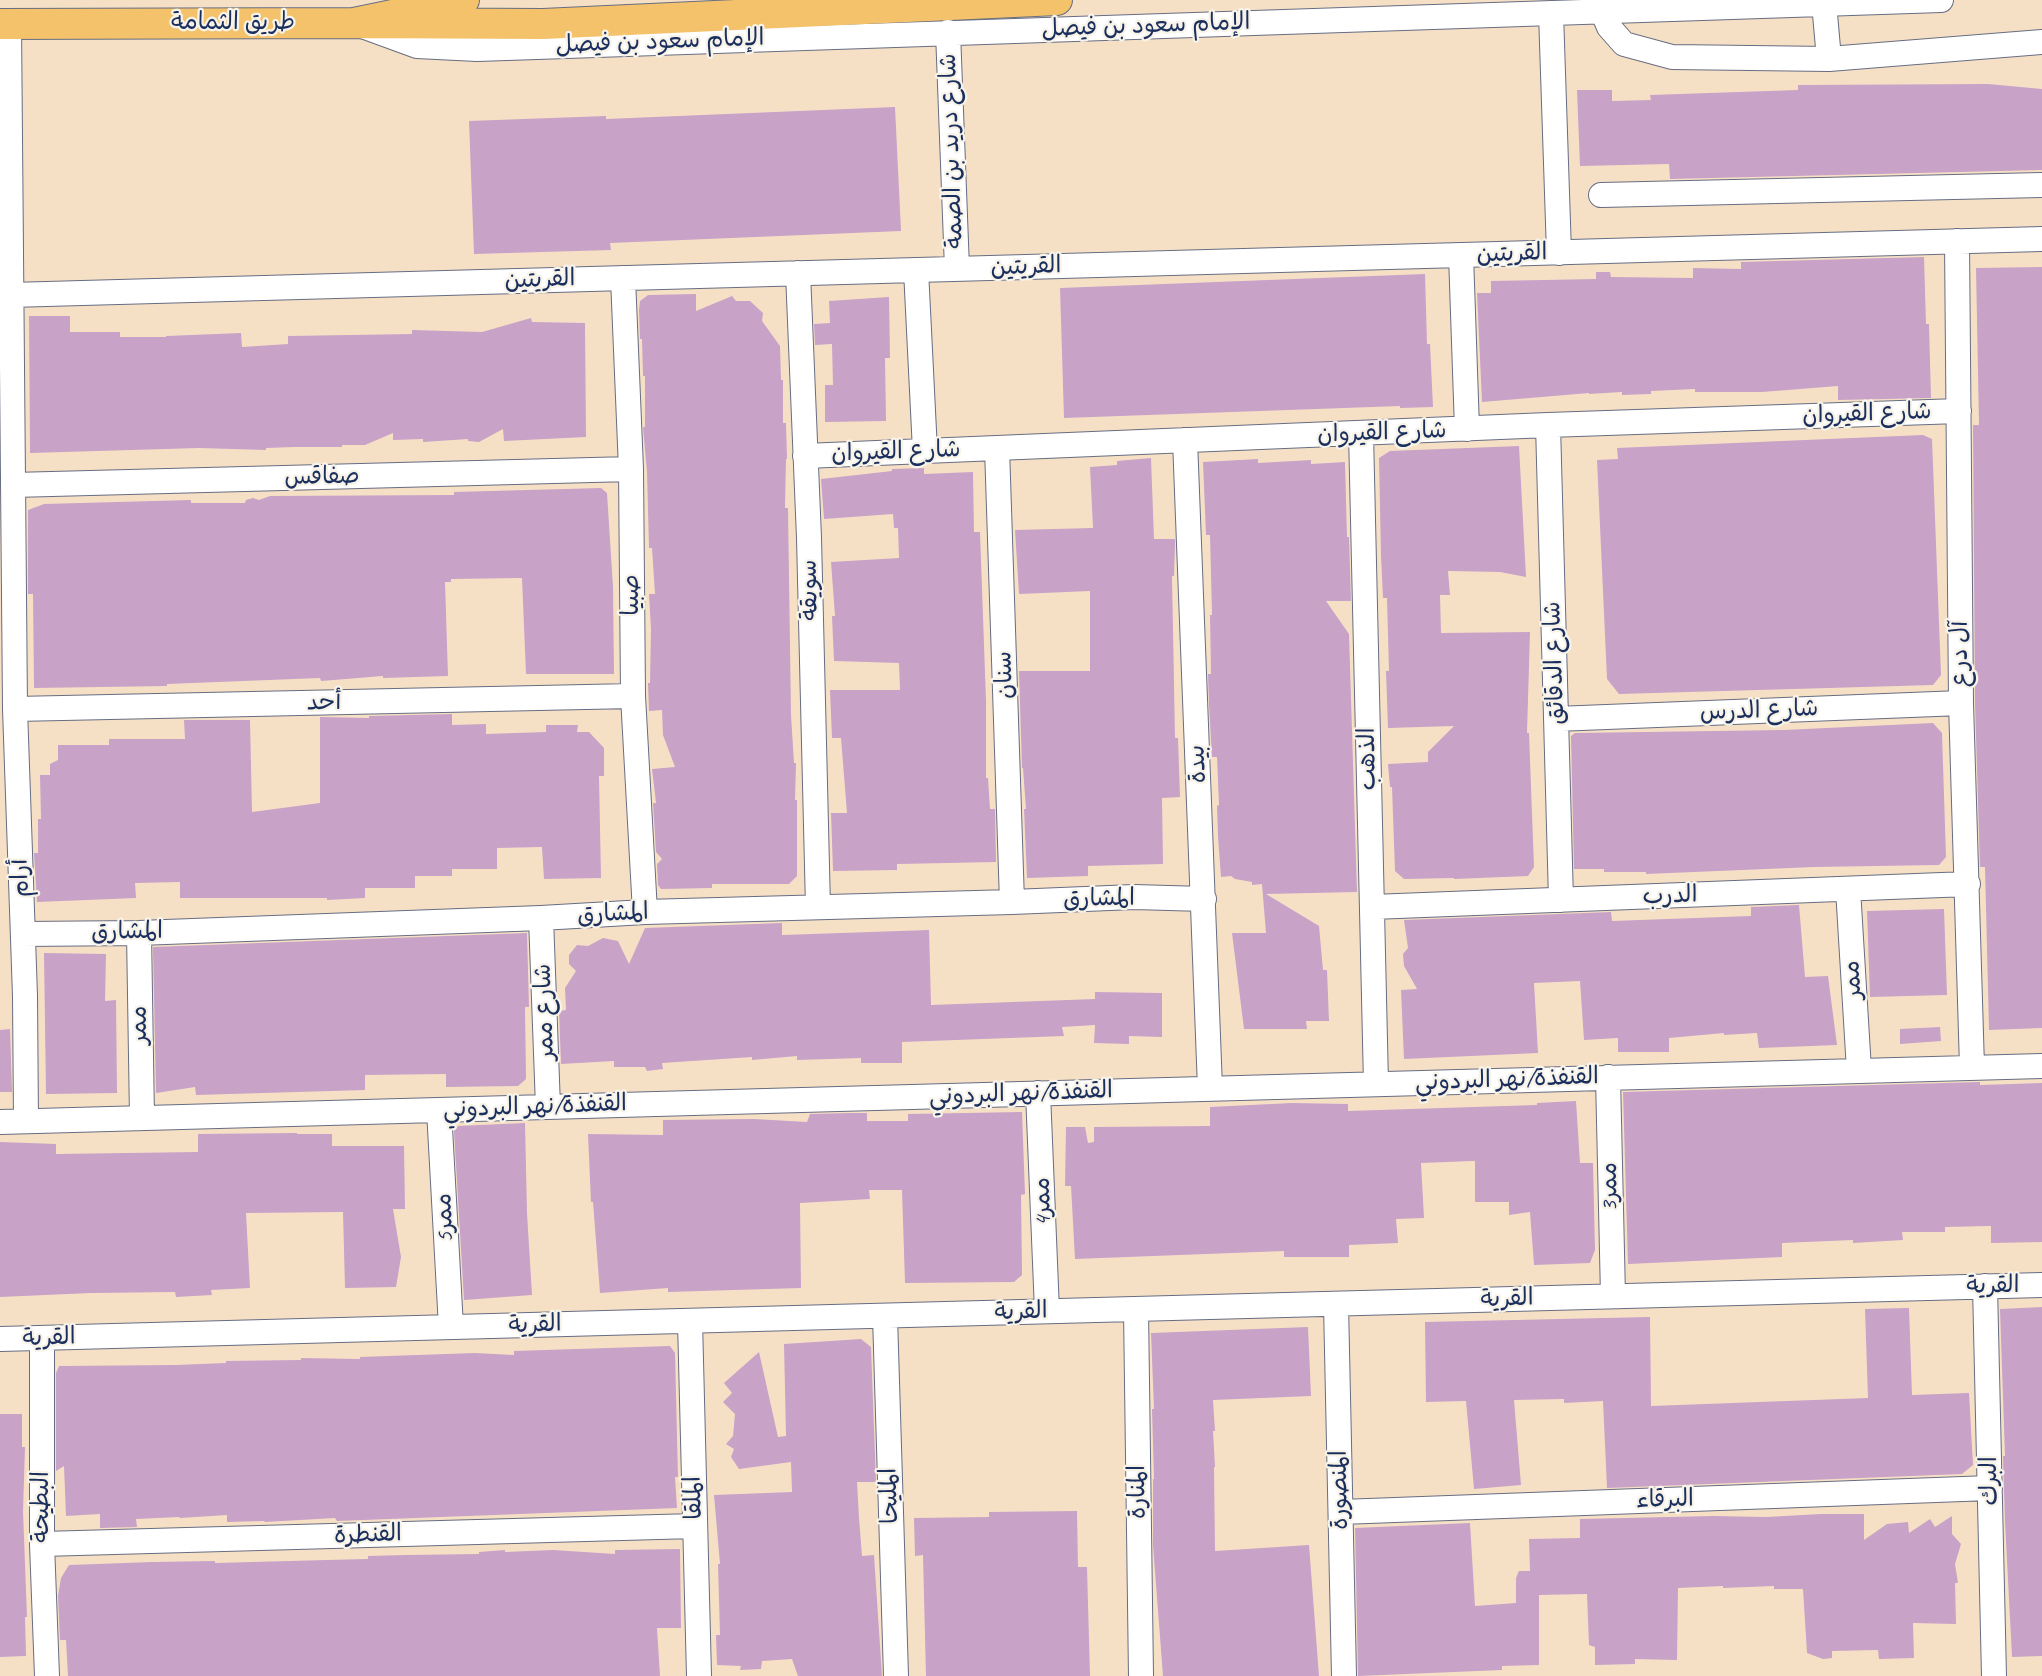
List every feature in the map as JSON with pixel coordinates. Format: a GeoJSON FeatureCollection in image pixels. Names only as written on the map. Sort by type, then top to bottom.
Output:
{"type":"FeatureCollection","features":[{"type":"Feature","properties":{"kind":"main road","name":"طريق الثمامة"},"geometry":{"type":"LineString","coordinates":[[5,24],[354,23],[464,0]]}},
{"type":"Feature","properties":{"kind":"main road"},"geometry":{"type":"LineString","coordinates":[[354,23],[543,24],[1057,0]]}},
{"type":"Feature","properties":{"kind":"street","name":"الإمام سعود بن فيصل"},"geometry":{"type":"LineString","coordinates":[[354,23],[417,46],[448,49],[1941,0]]}},
{"type":"Feature","properties":{"kind":"street"},"geometry":{"type":"LineString","coordinates":[[1824,3],[1829,59]]}},
{"type":"Feature","properties":{"kind":"street"},"geometry":{"type":"LineString","coordinates":[[1602,11],[1610,27],[1624,45],[1672,57],[1829,59],[2042,42]]}},
{"type":"Feature","properties":{"kind":"street"},"geometry":{"type":"LineString","coordinates":[[1551,13],[1559,252]]}},
{"type":"Feature","properties":{"kind":"street","name":"أرام"},"geometry":{"type":"LineString","coordinates":[[5,24],[13,485],[7,612],[15,709],[25,996],[26,1121]]}},
{"type":"Feature","properties":{"kind":"street","name":"شارع دريد بن الصمة"},"geometry":{"type":"LineString","coordinates":[[948,32],[957,269]]}},
{"type":"Feature","properties":{"kind":"street"},"geometry":{"type":"LineString","coordinates":[[1600,195],[2042,185]]}},
{"type":"Feature","properties":{"kind":"street","name":"القريتين"},"geometry":{"type":"LineString","coordinates":[[10,295],[2042,239]]}},
{"type":"Feature","properties":{"kind":"street","name":"آل درع"},"geometry":{"type":"LineString","coordinates":[[1957,241],[1961,704],[1972,1067]]}},
{"type":"Feature","properties":{"kind":"street"},"geometry":{"type":"LineString","coordinates":[[1461,255],[1467,429]]}},
{"type":"Feature","properties":{"kind":"street"},"geometry":{"type":"LineString","coordinates":[[916,270],[925,451]]}},
{"type":"Feature","properties":{"kind":"street","name":"سويقة"},"geometry":{"type":"LineString","coordinates":[[798,273],[809,538],[818,907]]}},
{"type":"Feature","properties":{"kind":"street","name":"صبيا"},"geometry":{"type":"LineString","coordinates":[[623,278],[631,469],[633,696],[645,912]]}},
{"type":"Feature","properties":{"kind":"street","name":"شارع القيروان"},"geometry":{"type":"LineString","coordinates":[[805,456],[1548,425],[1959,411]]}},
{"type":"Feature","properties":{"kind":"street","name":"شارع الدقائق"},"geometry":{"type":"LineString","coordinates":[[1548,425],[1562,900]]}},
{"type":"Feature","properties":{"kind":"street","name":"الذهب"},"geometry":{"type":"LineString","coordinates":[[1361,433],[1376,1084]]}},
{"type":"Feature","properties":{"kind":"street","name":"بيدة"},"geometry":{"type":"LineString","coordinates":[[1185,440],[1210,1088]]}},
{"type":"Feature","properties":{"kind":"street","name":"سنان"},"geometry":{"type":"LineString","coordinates":[[997,448],[1012,902]]}},
{"type":"Feature","properties":{"kind":"street","name":"صفاقس"},"geometry":{"type":"LineString","coordinates":[[13,485],[631,469]]}},
{"type":"Feature","properties":{"kind":"street","name":"أحد"},"geometry":{"type":"LineString","coordinates":[[15,709],[633,696]]}},
{"type":"Feature","properties":{"kind":"street","name":"شارع الدرس"},"geometry":{"type":"LineString","coordinates":[[1556,719],[1961,704]]}},
{"type":"Feature","properties":{"kind":"street","name":"الدرب"},"geometry":{"type":"LineString","coordinates":[[1372,907],[1968,884]]}},
{"type":"Feature","properties":{"kind":"street","name":"ممر"},"geometry":{"type":"LineString","coordinates":[[1848,889],[1859,1070]]}},
{"type":"Feature","properties":{"kind":"street","name":"المشارق"},"geometry":{"type":"LineString","coordinates":[[23,934],[139,933],[645,912],[1125,897],[1204,899]]}},
{"type":"Feature","properties":{"kind":"street","name":"شارع ممر"},"geometry":{"type":"LineString","coordinates":[[541,918],[548,1107]]}},
{"type":"Feature","properties":{"kind":"street","name":"ممر"},"geometry":{"type":"LineString","coordinates":[[139,933],[142,1118]]}},
{"type":"Feature","properties":{"kind":"street","name":"القنفذة/نهر البردوني"},"geometry":{"type":"LineString","coordinates":[[0,1122],[2042,1065]]}},
{"type":"Feature","properties":{"kind":"street","name":"ممر3"},"geometry":{"type":"LineString","coordinates":[[1608,1077],[1613,1296]]}},
{"type":"Feature","properties":{"kind":"street","name":"ممر4"},"geometry":{"type":"LineString","coordinates":[[1038,1093],[1047,1311]]}},
{"type":"Feature","properties":{"kind":"street","name":"ممر5"},"geometry":{"type":"LineString","coordinates":[[439,1110],[451,1327]]}},
{"type":"Feature","properties":{"kind":"street","name":"القرية"},"geometry":{"type":"LineString","coordinates":[[0,1339],[2042,1285]]}},
{"type":"Feature","properties":{"kind":"street","name":"البرك"},"geometry":{"type":"LineString","coordinates":[[1985,1286],[1994,1676]]}},
{"type":"Feature","properties":{"kind":"street","name":"المنصورة"},"geometry":{"type":"LineString","coordinates":[[1336,1304],[1344,1676]]}},
{"type":"Feature","properties":{"kind":"street","name":"المنارة"},"geometry":{"type":"LineString","coordinates":[[1136,1309],[1141,1676]]}},
{"type":"Feature","properties":{"kind":"street","name":"المليحا"},"geometry":{"type":"LineString","coordinates":[[885,1316],[896,1676]]}},
{"type":"Feature","properties":{"kind":"street","name":"الملقا"},"geometry":{"type":"LineString","coordinates":[[690,1321],[699,1676]]}},
{"type":"Feature","properties":{"kind":"street","name":"البطيحة"},"geometry":{"type":"LineString","coordinates":[[42,1338],[42,1544],[47,1676]]}},
{"type":"Feature","properties":{"kind":"street","name":"البرقاء"},"geometry":{"type":"LineString","coordinates":[[1341,1512],[1990,1488]]}},
{"type":"Feature","properties":{"kind":"street","name":"القنطرة"},"geometry":{"type":"LineString","coordinates":[[42,1544],[695,1526]]}},
{"type":"Feature","properties":{"kind":"building"},"geometry":{"type":"Polygon","coordinates":[[[1988,84],[2042,89],[2042,170],[1670,179],[1669,164],[1580,166],[1577,90],[1612,90],[1612,101],[1651,100],[1650,95],[1798,90],[1798,85],[1988,84]]]}},
{"type":"Feature","properties":{"kind":"building"},"geometry":{"type":"Polygon","coordinates":[[[895,107],[901,231],[610,243],[611,250],[474,254],[469,121],[606,116],[606,119],[895,107]]]}},
{"type":"Feature","properties":{"kind":"building"},"geometry":{"type":"Polygon","coordinates":[[[1924,257],[1931,398],[1838,400],[1838,386],[1762,392],[1695,392],[1695,389],[1651,391],[1651,394],[1589,393],[1482,402],[1477,293],[1491,293],[1491,281],[1596,279],[1596,272],[1610,272],[1611,277],[1693,278],[1693,268],[1741,269],[1741,262],[1924,257]]]}},
{"type":"Feature","properties":{"kind":"building"},"geometry":{"type":"Polygon","coordinates":[[[2042,267],[2042,1028],[1989,1030],[1985,867],[1980,867],[1975,703],[1973,425],[1979,425],[1976,268],[2042,267]]]}},
{"type":"Feature","properties":{"kind":"building"},"geometry":{"type":"Polygon","coordinates":[[[1425,274],[1427,344],[1430,344],[1433,407],[1400,408],[1400,406],[1064,418],[1060,288],[1425,274]]]}},
{"type":"Feature","properties":{"kind":"building"},"geometry":{"type":"Polygon","coordinates":[[[696,294],[696,311],[732,296],[736,301],[750,301],[763,313],[762,321],[780,346],[783,423],[786,423],[785,508],[788,508],[791,715],[794,763],[796,763],[795,800],[797,800],[797,876],[789,884],[712,884],[712,888],[661,889],[658,885],[657,864],[662,859],[656,852],[653,803],[656,803],[652,769],[675,767],[663,735],[662,710],[649,711],[651,629],[649,594],[655,594],[652,548],[649,548],[643,427],[645,427],[645,376],[643,376],[639,310],[640,301],[648,295],[696,294]]]}},
{"type":"Feature","properties":{"kind":"building"},"geometry":{"type":"Polygon","coordinates":[[[889,297],[890,358],[885,358],[886,421],[825,422],[825,385],[833,385],[832,344],[815,345],[814,324],[830,323],[829,301],[889,297]]]}},
{"type":"Feature","properties":{"kind":"building"},"geometry":{"type":"Polygon","coordinates":[[[29,316],[70,316],[70,332],[120,332],[120,337],[241,333],[242,347],[288,344],[288,336],[412,334],[412,330],[482,332],[531,318],[532,322],[585,323],[586,437],[504,441],[503,429],[479,442],[468,441],[468,439],[423,442],[423,439],[393,440],[393,433],[365,445],[342,445],[342,447],[30,453],[29,316]]]}},
{"type":"Feature","properties":{"kind":"building"},"geometry":{"type":"Polygon","coordinates":[[[1923,435],[1932,439],[1941,675],[1933,685],[1619,694],[1607,679],[1597,460],[1618,459],[1617,448],[1923,435]]]}},
{"type":"Feature","properties":{"kind":"building"},"geometry":{"type":"Polygon","coordinates":[[[1519,446],[1526,577],[1500,572],[1448,571],[1450,595],[1440,595],[1441,633],[1530,632],[1527,733],[1529,733],[1534,867],[1528,876],[1404,879],[1395,871],[1392,787],[1390,787],[1388,764],[1428,762],[1428,752],[1454,726],[1388,728],[1387,598],[1383,598],[1379,458],[1390,451],[1519,446]]]}},
{"type":"Feature","properties":{"kind":"building"},"geometry":{"type":"Polygon","coordinates":[[[1151,458],[1154,539],[1175,539],[1174,576],[1172,576],[1175,738],[1178,738],[1180,797],[1162,798],[1163,864],[1088,866],[1088,876],[1027,878],[1019,671],[1090,671],[1090,591],[1019,594],[1015,530],[1093,528],[1090,467],[1117,465],[1117,461],[1151,458]]]}},
{"type":"Feature","properties":{"kind":"building"},"geometry":{"type":"Polygon","coordinates":[[[1258,459],[1258,463],[1311,460],[1311,464],[1345,462],[1351,601],[1326,601],[1349,634],[1357,892],[1266,894],[1319,926],[1323,970],[1327,970],[1329,1021],[1306,1021],[1307,1029],[1244,1029],[1232,933],[1266,933],[1262,884],[1252,885],[1252,882],[1231,876],[1221,877],[1217,757],[1212,757],[1209,704],[1208,674],[1211,674],[1210,615],[1212,615],[1210,535],[1206,535],[1203,462],[1258,459]]]}},
{"type":"Feature","properties":{"kind":"building"},"geometry":{"type":"Polygon","coordinates":[[[924,468],[924,474],[973,472],[974,532],[980,532],[986,701],[986,778],[988,778],[990,809],[995,809],[996,862],[897,864],[897,870],[833,871],[831,813],[847,813],[841,738],[832,738],[830,690],[900,690],[899,663],[834,661],[832,616],[835,616],[831,562],[899,558],[898,528],[894,528],[893,514],[824,519],[821,479],[892,471],[892,469],[924,468]]]}},
{"type":"Feature","properties":{"kind":"building"},"geometry":{"type":"Polygon","coordinates":[[[601,488],[607,493],[613,587],[614,674],[526,674],[522,578],[451,579],[451,582],[445,582],[448,676],[383,678],[383,676],[321,681],[320,678],[167,684],[167,686],[34,688],[33,594],[28,594],[28,510],[44,504],[191,500],[191,503],[245,503],[246,500],[253,498],[259,500],[270,496],[454,495],[454,492],[601,488]]]}},
{"type":"Feature","properties":{"kind":"building"},"geometry":{"type":"Polygon","coordinates":[[[452,714],[452,725],[486,724],[486,734],[546,732],[546,725],[578,725],[577,732],[589,732],[604,748],[604,776],[599,776],[601,878],[544,879],[542,847],[497,848],[497,869],[452,869],[452,876],[415,876],[415,888],[365,888],[365,898],[327,900],[327,898],[180,898],[180,882],[135,883],[136,898],[37,902],[34,853],[38,853],[38,819],[41,819],[40,775],[50,775],[50,764],[58,760],[58,745],[109,745],[109,739],[185,739],[184,720],[250,720],[252,812],[320,803],[320,717],[369,718],[369,716],[452,714]]]}},
{"type":"Feature","properties":{"kind":"building"},"geometry":{"type":"Polygon","coordinates":[[[1933,723],[1942,733],[1946,857],[1939,865],[1814,867],[1646,874],[1646,872],[1604,872],[1604,869],[1574,869],[1571,736],[1575,733],[1784,730],[1933,723]]]}},
{"type":"Feature","properties":{"kind":"building"},"geometry":{"type":"Polygon","coordinates":[[[1799,905],[1805,977],[1828,976],[1837,1045],[1759,1048],[1757,1033],[1724,1035],[1724,1033],[1669,1038],[1669,1052],[1618,1052],[1618,1038],[1584,1040],[1580,981],[1534,983],[1538,1053],[1404,1059],[1401,990],[1417,989],[1404,966],[1403,954],[1408,948],[1404,920],[1611,912],[1612,921],[1751,916],[1751,907],[1799,905]]]}},
{"type":"Feature","properties":{"kind":"building"},"geometry":{"type":"Polygon","coordinates":[[[1944,909],[1947,995],[1870,997],[1867,911],[1944,909]]]}},
{"type":"Feature","properties":{"kind":"building"},"geometry":{"type":"Polygon","coordinates":[[[782,923],[782,935],[929,930],[931,1005],[1095,999],[1095,992],[1162,993],[1162,1037],[1129,1036],[1129,1044],[1094,1043],[1095,1025],[1062,1027],[1064,1036],[902,1042],[902,1063],[861,1063],[861,1058],[797,1060],[797,1056],[662,1063],[663,1069],[647,1071],[645,1067],[614,1067],[614,1061],[561,1064],[559,1011],[566,1010],[565,988],[576,971],[569,964],[569,955],[577,945],[588,946],[603,938],[618,941],[629,964],[645,928],[782,923]]]}},
{"type":"Feature","properties":{"kind":"building"},"geometry":{"type":"Polygon","coordinates":[[[527,933],[529,1007],[525,1007],[526,1079],[518,1086],[446,1087],[446,1074],[365,1075],[365,1090],[196,1095],[195,1087],[156,1093],[153,947],[527,933]]]}},
{"type":"Feature","properties":{"kind":"building"},"geometry":{"type":"Polygon","coordinates":[[[44,953],[106,954],[105,1001],[116,1000],[117,1093],[46,1094],[44,953]]]}},
{"type":"Feature","properties":{"kind":"building"},"geometry":{"type":"Polygon","coordinates":[[[1940,1027],[1941,1041],[1900,1044],[1900,1029],[1940,1027]]]}},
{"type":"Feature","properties":{"kind":"building"},"geometry":{"type":"Polygon","coordinates":[[[10,1029],[12,1092],[0,1092],[0,1030],[10,1029]]]}},
{"type":"Feature","properties":{"kind":"building"},"geometry":{"type":"Polygon","coordinates":[[[1980,1082],[1980,1085],[2042,1083],[2042,1242],[1991,1243],[1991,1226],[1945,1227],[1945,1232],[1902,1232],[1903,1240],[1782,1243],[1782,1257],[1628,1264],[1623,1092],[1980,1082]]]}},
{"type":"Feature","properties":{"kind":"building"},"geometry":{"type":"Polygon","coordinates":[[[1576,1101],[1580,1163],[1593,1163],[1595,1250],[1590,1263],[1534,1265],[1530,1212],[1509,1215],[1509,1202],[1475,1202],[1475,1161],[1421,1163],[1424,1218],[1396,1219],[1398,1243],[1349,1245],[1349,1257],[1284,1257],[1284,1251],[1075,1259],[1071,1186],[1065,1186],[1066,1127],[1085,1127],[1088,1143],[1094,1142],[1094,1127],[1210,1126],[1210,1107],[1292,1103],[1348,1104],[1348,1111],[1537,1105],[1537,1103],[1576,1101]]]}},
{"type":"Feature","properties":{"kind":"building"},"geometry":{"type":"Polygon","coordinates":[[[1022,1112],[1025,1194],[1021,1195],[1022,1275],[1014,1282],[905,1283],[902,1190],[869,1190],[870,1199],[800,1203],[801,1288],[668,1292],[668,1288],[600,1293],[593,1202],[591,1202],[588,1134],[663,1135],[663,1120],[754,1119],[807,1122],[810,1114],[867,1113],[867,1121],[908,1121],[908,1114],[1022,1112]]]}},
{"type":"Feature","properties":{"kind":"building"},"geometry":{"type":"Polygon","coordinates":[[[525,1123],[532,1295],[464,1300],[454,1131],[458,1126],[525,1123]]]}},
{"type":"Feature","properties":{"kind":"building"},"geometry":{"type":"Polygon","coordinates":[[[198,1134],[332,1134],[332,1146],[404,1146],[405,1209],[393,1209],[401,1257],[396,1287],[345,1288],[343,1212],[246,1213],[250,1288],[211,1290],[212,1295],[176,1297],[175,1292],[0,1297],[0,1142],[56,1144],[56,1154],[198,1152],[198,1134]]]}},
{"type":"Feature","properties":{"kind":"building"},"geometry":{"type":"Polygon","coordinates":[[[2042,1307],[2042,1656],[2012,1657],[2005,1522],[2000,1309],[2042,1307]]]}},
{"type":"Feature","properties":{"kind":"building"},"geometry":{"type":"Polygon","coordinates":[[[1909,1308],[1912,1395],[1969,1393],[1973,1465],[1962,1474],[1607,1488],[1603,1401],[1564,1403],[1564,1399],[1514,1400],[1521,1485],[1474,1489],[1466,1401],[1426,1402],[1425,1322],[1650,1317],[1651,1406],[1868,1398],[1865,1309],[1909,1308]]]}},
{"type":"Feature","properties":{"kind":"building"},"geometry":{"type":"Polygon","coordinates":[[[1308,1327],[1311,1396],[1213,1400],[1215,1551],[1309,1545],[1319,1676],[1163,1676],[1153,1545],[1152,1409],[1154,1409],[1151,1333],[1308,1327]]]}},
{"type":"Feature","properties":{"kind":"building"},"geometry":{"type":"Polygon","coordinates":[[[861,1339],[871,1347],[876,1482],[857,1482],[859,1518],[862,1556],[874,1555],[882,1676],[798,1676],[792,1659],[762,1661],[761,1669],[740,1670],[741,1666],[717,1665],[716,1635],[720,1635],[718,1564],[720,1564],[714,1495],[792,1492],[791,1462],[739,1469],[731,1457],[734,1449],[726,1444],[733,1436],[735,1414],[723,1402],[732,1393],[724,1383],[759,1352],[778,1437],[786,1436],[784,1344],[861,1339]]]}},
{"type":"Feature","properties":{"kind":"building"},"geometry":{"type":"Polygon","coordinates":[[[670,1346],[675,1353],[677,1508],[337,1521],[335,1518],[227,1522],[227,1515],[136,1519],[137,1527],[100,1528],[100,1514],[66,1516],[64,1466],[56,1471],[56,1373],[59,1366],[175,1365],[226,1363],[226,1361],[301,1360],[301,1358],[360,1359],[360,1357],[475,1353],[514,1355],[514,1351],[670,1346]]]}},
{"type":"Feature","properties":{"kind":"building"},"geometry":{"type":"Polygon","coordinates":[[[0,1414],[22,1414],[22,1447],[25,1447],[23,1511],[27,1617],[25,1617],[26,1656],[0,1657],[0,1414]]]}},
{"type":"Feature","properties":{"kind":"building"},"geometry":{"type":"Polygon","coordinates":[[[1077,1511],[1078,1567],[1087,1567],[1090,1676],[926,1676],[923,1555],[915,1556],[914,1518],[989,1517],[989,1512],[1077,1511]]]}},
{"type":"Feature","properties":{"kind":"building"},"geometry":{"type":"Polygon","coordinates":[[[1864,1514],[1864,1540],[1887,1524],[1908,1522],[1909,1533],[1930,1519],[1935,1527],[1952,1516],[1952,1534],[1961,1544],[1955,1564],[1958,1583],[1955,1583],[1956,1624],[1913,1623],[1914,1658],[1879,1659],[1878,1650],[1832,1651],[1832,1658],[1823,1659],[1807,1653],[1803,1589],[1774,1589],[1774,1586],[1678,1588],[1677,1660],[1635,1659],[1635,1664],[1595,1665],[1595,1647],[1589,1645],[1587,1594],[1539,1595],[1539,1665],[1502,1666],[1502,1670],[1358,1676],[1355,1528],[1470,1523],[1475,1606],[1516,1603],[1516,1578],[1519,1571],[1530,1571],[1529,1539],[1580,1538],[1580,1519],[1767,1517],[1864,1514]]]}},
{"type":"Feature","properties":{"kind":"building"},"geometry":{"type":"Polygon","coordinates":[[[680,1549],[681,1628],[657,1628],[660,1676],[68,1676],[66,1640],[60,1640],[58,1596],[61,1578],[69,1565],[368,1559],[368,1556],[479,1554],[479,1552],[505,1550],[505,1552],[553,1550],[615,1554],[615,1550],[680,1549]]]}}]}
